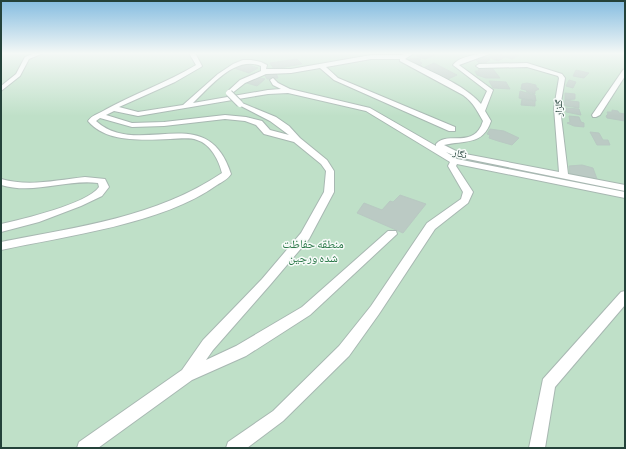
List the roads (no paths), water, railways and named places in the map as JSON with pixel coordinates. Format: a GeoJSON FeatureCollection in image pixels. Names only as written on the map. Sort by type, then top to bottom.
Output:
{"type":"FeatureCollection","features":[{"type":"Feature","properties":{"kind":"street"},"geometry":{"type":"LineString","coordinates":[[1,89],[19,74]]}},
{"type":"Feature","properties":{"kind":"street"},"geometry":{"type":"LineString","coordinates":[[1,246],[116,221],[162,208],[214,185],[226,174],[224,164],[209,144],[201,138],[189,136],[119,135],[94,124],[92,121],[94,118],[112,108],[184,74]]}},
{"type":"Feature","properties":{"kind":"street"},"geometry":{"type":"LineString","coordinates":[[184,108],[221,74]]}},
{"type":"Feature","properties":{"kind":"street"},"geometry":{"type":"LineString","coordinates":[[187,375],[208,345],[266,282],[305,236],[329,192],[330,171],[324,162],[296,140],[286,128],[273,119],[240,104],[229,93],[234,88],[259,74]]}},
{"type":"Feature","properties":{"kind":"street"},"geometry":{"type":"LineString","coordinates":[[330,74],[336,79],[452,130]]}},
{"type":"Feature","properties":{"kind":"street","name":"نگار"},"geometry":{"type":"LineString","coordinates":[[429,74],[467,94],[478,104],[487,122],[486,129],[479,136],[471,139],[443,142],[437,148],[458,155],[625,188]]}},
{"type":"Feature","properties":{"kind":"street"},"geometry":{"type":"LineString","coordinates":[[468,74],[490,90],[481,112]]}},
{"type":"Feature","properties":{"kind":"street","name":"گلزار"},"geometry":{"type":"LineString","coordinates":[[557,74],[560,75],[562,78],[557,108],[564,175]]}},
{"type":"Feature","properties":{"kind":"street"},"geometry":{"type":"LineString","coordinates":[[596,115],[623,74]]}},
{"type":"Feature","properties":{"kind":"street"},"geometry":{"type":"LineString","coordinates":[[273,80],[275,84],[288,91]]}},
{"type":"Feature","properties":{"kind":"street"},"geometry":{"type":"LineString","coordinates":[[112,108],[138,114],[184,108],[268,92],[288,91],[368,109],[437,148],[455,161],[625,195]]}},
{"type":"Feature","properties":{"kind":"street"},"geometry":{"type":"LineString","coordinates":[[100,116],[132,125],[164,124],[224,117],[246,119],[259,123],[267,132],[296,140]]}},
{"type":"Feature","properties":{"kind":"street"},"geometry":{"type":"LineString","coordinates":[[234,448],[278,416],[344,351],[375,310],[431,226],[465,201],[468,192],[464,183],[452,166],[455,161]]}},
{"type":"Feature","properties":{"kind":"street"},"geometry":{"type":"LineString","coordinates":[[1,182],[17,185],[59,184],[84,180],[102,180],[104,187],[99,194],[78,204],[36,219],[1,228]]}},
{"type":"Feature","properties":{"kind":"street"},"geometry":{"type":"LineString","coordinates":[[85,448],[187,375],[241,351],[306,311],[392,234]]}},
{"type":"Feature","properties":{"kind":"street"},"geometry":{"type":"LineString","coordinates":[[536,448],[548,384],[625,296]]}},
{"type":"Feature","properties":{"kind":"park label","name":"منطقه حفاظت شده ورجین"},"geometry":{"type":"Point","coordinates":[313,251]}}]}
